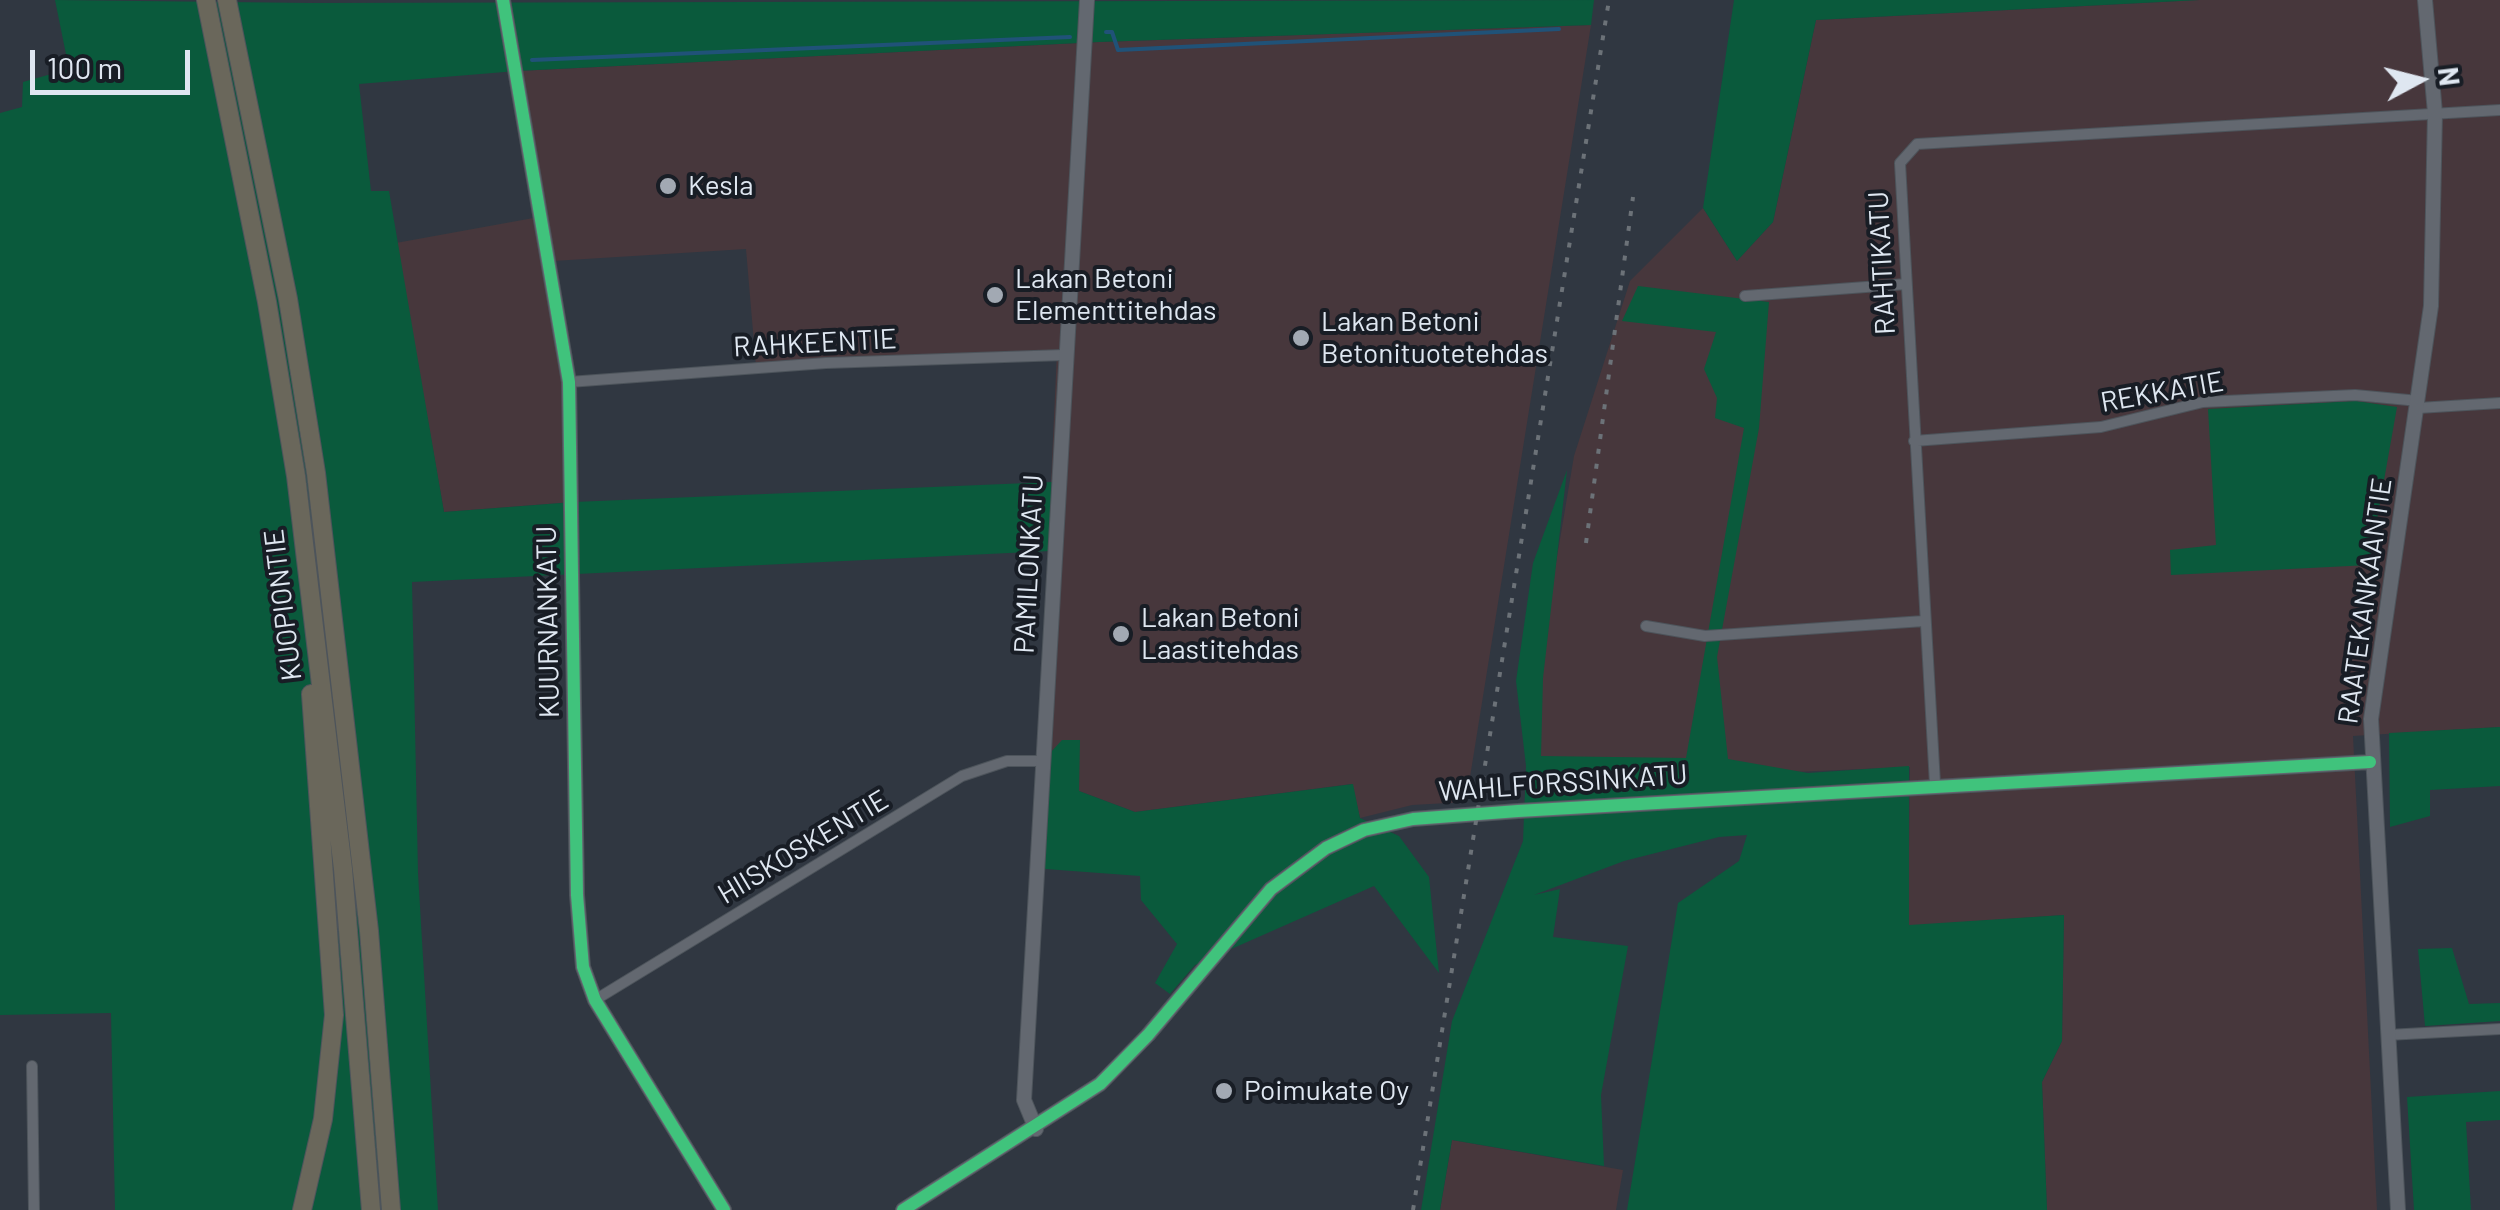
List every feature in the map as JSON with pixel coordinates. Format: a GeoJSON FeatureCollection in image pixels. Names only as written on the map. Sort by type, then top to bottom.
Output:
{"type":"FeatureCollection","features":[{"type":"Feature","properties":{"kind":"highway","name":"KUOPIONTIE"},"geometry":{"type":"LineString","coordinates":[[206,0],[274,341],[315,638],[348,929],[370,1210]]}},
{"type":"Feature","properties":{"kind":"highway","name":"KUOPIONTIE"},"geometry":{"type":"LineString","coordinates":[[227,0],[288,299],[316,473],[394,1210]]}},
{"type":"Feature","properties":{"kind":"highway"},"geometry":{"type":"LineString","coordinates":[[302,1210],[323,1118],[334,1015],[310,692],[315,638]]}},
{"type":"Feature","properties":{"kind":"street","name":"KUURNANKATU"},"geometry":{"type":"LineString","coordinates":[[503,0],[569,382],[578,910],[583,967],[595,1000],[724,1210]]}},
{"type":"Feature","properties":{"kind":"street","name":"PAMILONKATU"},"geometry":{"type":"LineString","coordinates":[[1036,1129],[1024,1100],[1087,0]]}},
{"type":"Feature","properties":{"kind":"street","name":"RAATEKANKAANTIE"},"geometry":{"type":"LineString","coordinates":[[2398,1210],[2370,762],[2371,719],[2431,306],[2435,113],[2425,0]]}},
{"type":"Feature","properties":{"kind":"street","name":"RAHTIKATU"},"geometry":{"type":"LineString","coordinates":[[1935,784],[1900,162],[1917,144],[2500,110]]}},
{"type":"Feature","properties":{"kind":"street"},"geometry":{"type":"LineString","coordinates":[[1745,296],[1906,284]]}},
{"type":"Feature","properties":{"kind":"street","name":"RAHKEENTIE"},"geometry":{"type":"LineString","coordinates":[[569,382],[826,363],[1064,355]]}},
{"type":"Feature","properties":{"kind":"street","name":"REKKATIE"},"geometry":{"type":"LineString","coordinates":[[1914,441],[2100,427],[2203,402],[2355,394],[2419,404],[2500,404]]}},
{"type":"Feature","properties":{"kind":"street"},"geometry":{"type":"LineString","coordinates":[[1646,626],[1705,636],[1924,622]]}},
{"type":"Feature","properties":{"kind":"street","name":"HIISKOSKENTIE"},"geometry":{"type":"LineString","coordinates":[[595,1000],[962,776],[1007,761],[1044,761]]}},
{"type":"Feature","properties":{"kind":"street","name":"WAHLFORSSINKATU"},"geometry":{"type":"LineString","coordinates":[[902,1210],[1036,1129],[1124,1061],[1270,889],[1326,848],[1364,830],[1444,816],[1935,784],[2370,762]]}},
{"type":"Feature","properties":{"kind":"street"},"geometry":{"type":"LineString","coordinates":[[2386,1035],[2500,1029]]}},
{"type":"Feature","properties":{"kind":"street"},"geometry":{"type":"LineString","coordinates":[[32,1066],[34,1210]]}},
{"type":"Feature","properties":{"kind":"shaded area"},"geometry":{"type":"Polygon","coordinates":[[[2199,0],[2500,0],[2500,727],[2353,736],[2377,1210],[2047,1210],[2042,1082],[2062,1041],[2064,915],[1908,926],[1910,767],[1538,783],[1537,676],[1574,456],[1630,281],[1703,208],[1737,261],[1773,222],[1816,20],[2199,0]]]}},
{"type":"Feature","properties":{"kind":"shaded area"},"geometry":{"type":"Polygon","coordinates":[[[1591,25],[1466,802],[1412,805],[1360,818],[1352,784],[1135,812],[1079,791],[1038,766],[1057,351],[756,367],[746,249],[553,261],[574,502],[444,512],[396,243],[539,217],[517,71],[1099,42],[1591,25]]]}},
{"type":"Feature","properties":{"kind":"shaded area"},"geometry":{"type":"Polygon","coordinates":[[[1452,1140],[1623,1170],[1616,1210],[1440,1210],[1452,1140]]]}},
{"type":"Feature","properties":{"kind":"green space"},"geometry":{"type":"Polygon","coordinates":[[[55,0],[1594,0],[1591,25],[1099,42],[517,71],[359,84],[371,191],[389,191],[444,512],[574,502],[1052,482],[1050,551],[412,582],[418,873],[438,1210],[115,1210],[111,1013],[0,1015],[0,113],[22,107],[23,82],[69,69],[55,0]]]}},
{"type":"Feature","properties":{"kind":"green space"},"geometry":{"type":"Polygon","coordinates":[[[1734,0],[2199,0],[1816,20],[1773,222],[1737,261],[1703,208],[1734,0]]]}},
{"type":"Feature","properties":{"kind":"green space"},"geometry":{"type":"Polygon","coordinates":[[[1638,286],[1769,302],[1759,428],[1717,657],[1728,759],[1808,773],[1909,766],[1909,925],[2064,915],[2062,1041],[2042,1082],[2047,1210],[1627,1210],[1678,903],[1739,861],[1747,835],[1719,837],[1624,861],[1534,895],[1560,889],[1553,937],[1628,946],[1601,1095],[1604,1166],[1452,1140],[1440,1210],[1421,1210],[1452,1021],[1523,841],[1526,766],[1516,681],[1533,563],[1567,470],[1543,678],[1541,756],[1686,758],[1744,428],[1715,418],[1717,398],[1704,369],[1716,332],[1622,321],[1638,286]]]}},
{"type":"Feature","properties":{"kind":"green space"},"geometry":{"type":"Polygon","coordinates":[[[2356,401],[2397,407],[2369,565],[2171,575],[2170,550],[2216,545],[2208,409],[2356,401]]]}},
{"type":"Feature","properties":{"kind":"green space"},"geometry":{"type":"Polygon","coordinates":[[[2500,727],[2500,786],[2430,790],[2430,816],[2390,827],[2389,733],[2500,727]]]}},
{"type":"Feature","properties":{"kind":"green space"},"geometry":{"type":"Polygon","coordinates":[[[1062,740],[1080,740],[1079,791],[1135,812],[1353,784],[1360,818],[1399,836],[1429,877],[1439,973],[1374,886],[1195,965],[1170,994],[1155,983],[1177,944],[1141,900],[1140,876],[1032,868],[1038,766],[1062,740]]]}},
{"type":"Feature","properties":{"kind":"green space"},"geometry":{"type":"Polygon","coordinates":[[[2452,948],[2469,1004],[2500,1003],[2500,1021],[2425,1026],[2418,949],[2452,948]]]}},
{"type":"Feature","properties":{"kind":"green space"},"geometry":{"type":"Polygon","coordinates":[[[2500,1091],[2500,1120],[2466,1122],[2471,1210],[2414,1210],[2407,1097],[2500,1091]]]}},
{"type":"Feature","properties":{"kind":"waterway"},"geometry":{"type":"LineString","coordinates":[[1106,32],[1112,32],[1118,50],[1559,29]]}},
{"type":"Feature","properties":{"kind":"waterway"},"geometry":{"type":"LineString","coordinates":[[532,60],[1070,37]]}},
{"type":"Feature","properties":{"kind":"railway"},"geometry":{"type":"LineString","coordinates":[[1413,1210],[1609,0]]}},
{"type":"Feature","properties":{"kind":"railway"},"geometry":{"type":"LineString","coordinates":[[1586,543],[1633,197]]}},
{"type":"Feature","properties":{"kind":"cycle path"},"geometry":{"type":"LineString","coordinates":[[503,0],[569,382],[577,895],[583,967],[595,1000],[724,1210]]}},
{"type":"Feature","properties":{"kind":"cycle path"},"geometry":{"type":"LineString","coordinates":[[903,1210],[1100,1084],[1148,1035],[1271,889],[1326,848],[1364,830],[1413,819],[1518,811],[2370,762]]}},
{"type":"Feature","properties":{"kind":"place","name":"Kesla"},"geometry":{"type":"Point","coordinates":[668,186]}},
{"type":"Feature","properties":{"kind":"place","name":"Lakan Betoni Elementtitehdas"},"geometry":{"type":"Point","coordinates":[995,295]}},
{"type":"Feature","properties":{"kind":"place","name":"Lakan Betoni Betonituotetehdas"},"geometry":{"type":"Point","coordinates":[1301,338]}},
{"type":"Feature","properties":{"kind":"place","name":"Lakan Betoni Laastitehdas"},"geometry":{"type":"Point","coordinates":[1121,634]}},
{"type":"Feature","properties":{"kind":"place","name":"Poimukate Oy"},"geometry":{"type":"Point","coordinates":[1224,1091]}}]}
